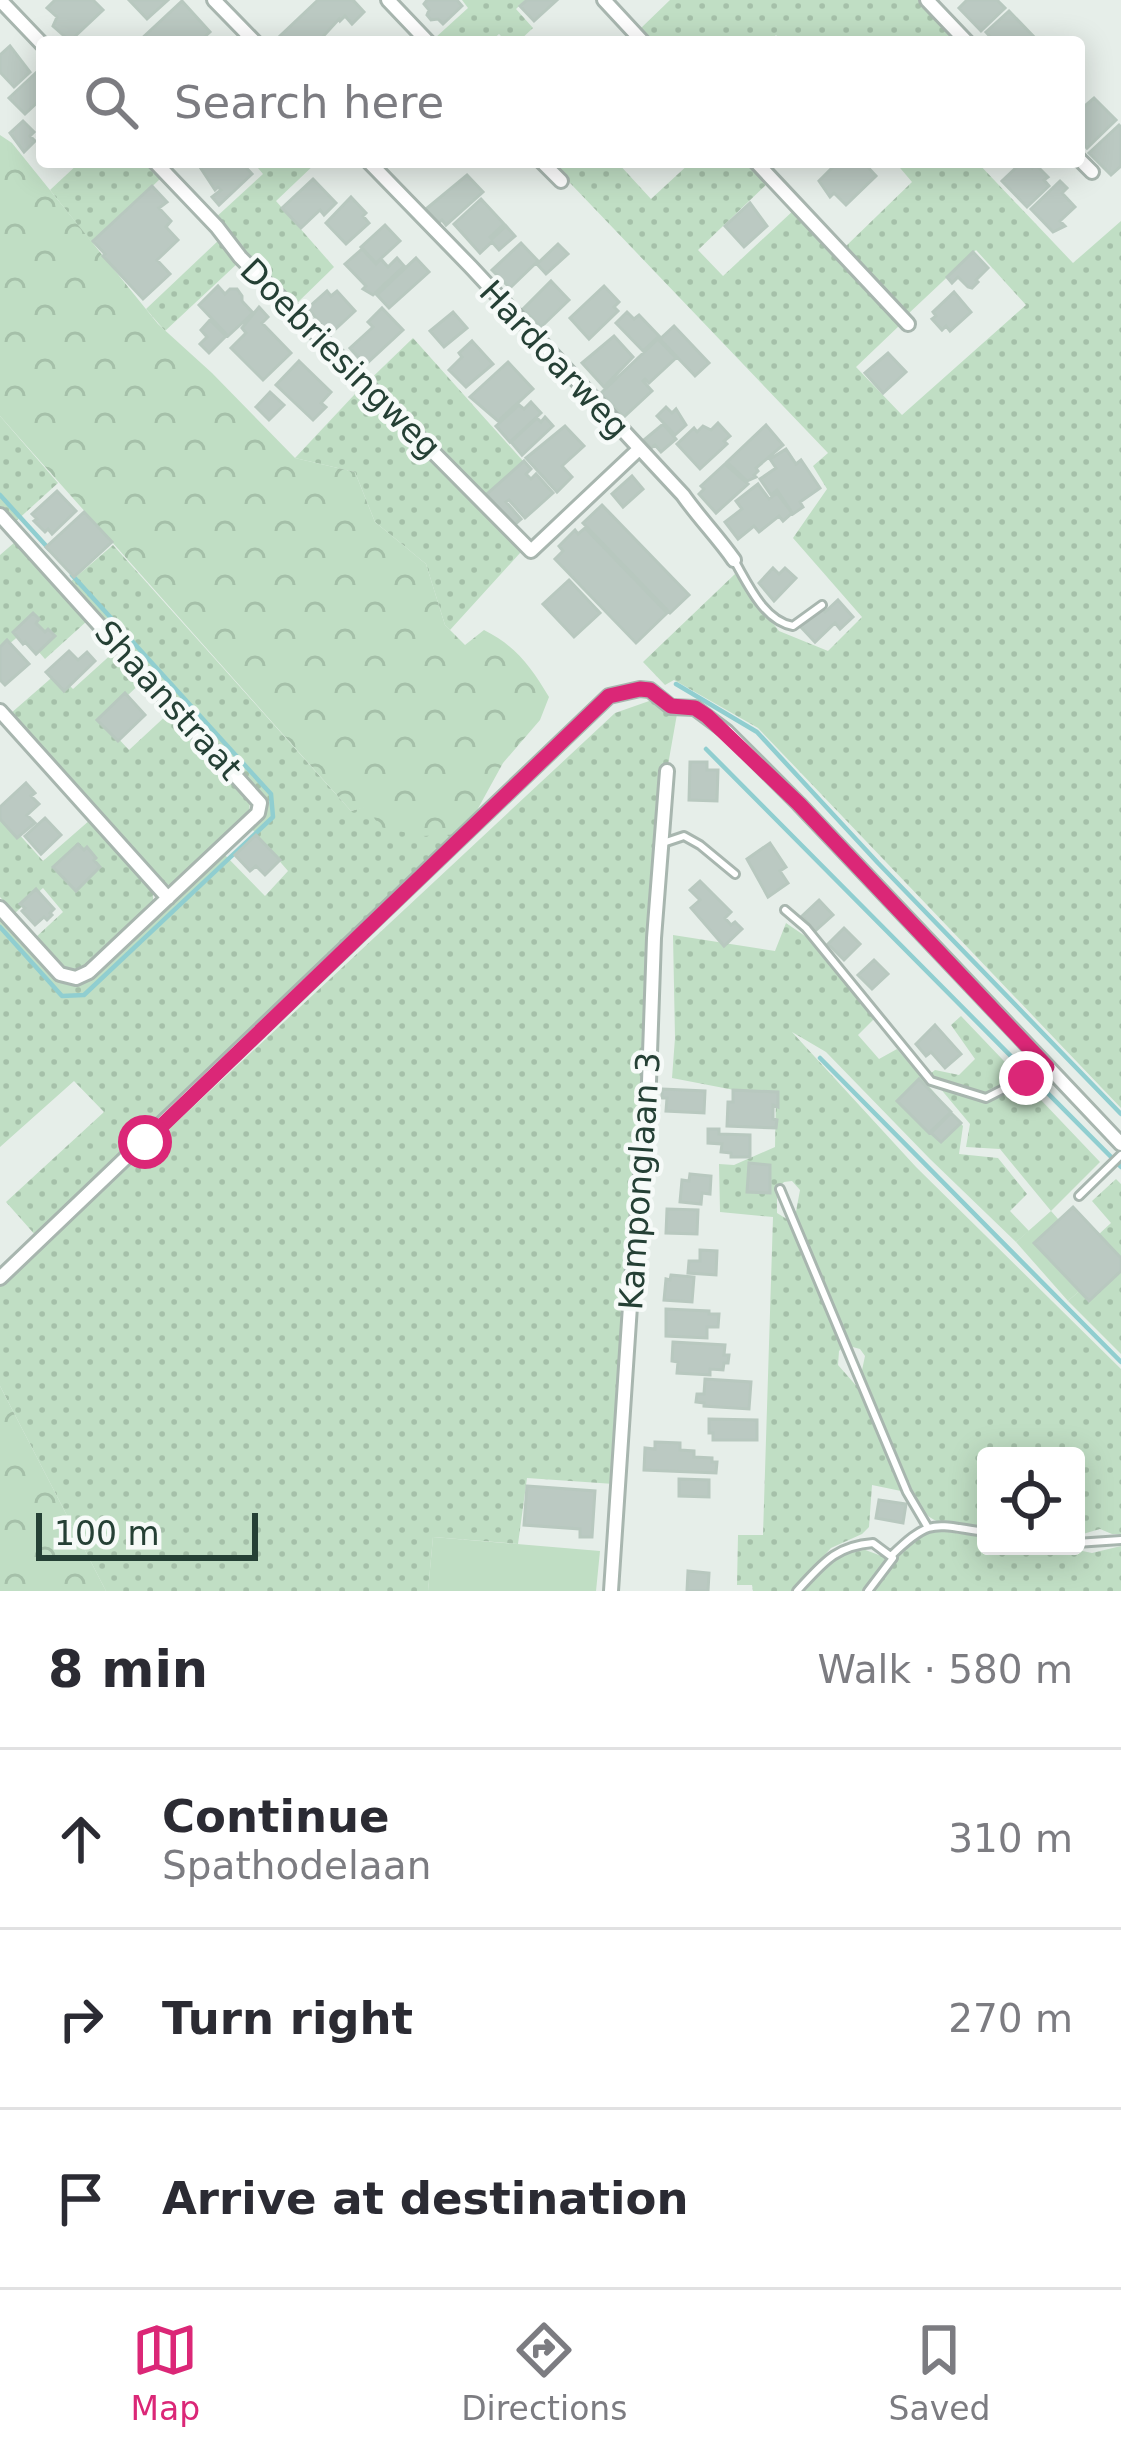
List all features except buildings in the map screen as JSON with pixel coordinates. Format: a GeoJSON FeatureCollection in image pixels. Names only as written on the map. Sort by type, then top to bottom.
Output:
{"type":"FeatureCollection","features":[{"type":"Feature","properties":{"kind":"street"},"geometry":{"type":"LineString","coordinates":[[0,0],[36,38]]}},
{"type":"Feature","properties":{"kind":"street"},"geometry":{"type":"LineString","coordinates":[[214,0],[249,36]]}},
{"type":"Feature","properties":{"kind":"street"},"geometry":{"type":"LineString","coordinates":[[388,0],[422,36]]}},
{"type":"Feature","properties":{"kind":"street"},"geometry":{"type":"LineString","coordinates":[[604,0],[637,36]]}},
{"type":"Feature","properties":{"kind":"street"},"geometry":{"type":"LineString","coordinates":[[927,0],[961,36]]}},
{"type":"Feature","properties":{"kind":"street"},"geometry":{"type":"LineString","coordinates":[[1085,164],[1092,172]]}},
{"type":"Feature","properties":{"kind":"street","name":"Doebriesingweg"},"geometry":{"type":"LineString","coordinates":[[160,168],[240,257],[531,551],[638,450]]}},
{"type":"Feature","properties":{"kind":"street","name":"Hardoarweg"},"geometry":{"type":"LineString","coordinates":[[375,168],[716,533],[734,560]]}},
{"type":"Feature","properties":{"kind":"street"},"geometry":{"type":"LineString","coordinates":[[548,168],[561,181]]}},
{"type":"Feature","properties":{"kind":"street"},"geometry":{"type":"LineString","coordinates":[[762,168],[908,324]]}},
{"type":"Feature","properties":{"kind":"street","name":"Shaanstraat"},"geometry":{"type":"LineString","coordinates":[[0,515],[260,803],[258,814],[76,979],[60,974],[0,908]]}},
{"type":"Feature","properties":{"kind":"street"},"geometry":{"type":"LineString","coordinates":[[0,1278],[609,696],[640,689],[650,690],[671,706],[695,708],[727,732],[1121,1144]]}},
{"type":"Feature","properties":{"kind":"street"},"geometry":{"type":"LineString","coordinates":[[0,711],[168,898]]}},
{"type":"Feature","properties":{"kind":"street","name":"Kamponglaan 3"},"geometry":{"type":"LineString","coordinates":[[611,1591],[667,770]]}},
{"type":"Feature","properties":{"kind":"lane"},"geometry":{"type":"LineString","coordinates":[[734,560],[758,600],[781,624],[794,626],[822,605]]}},
{"type":"Feature","properties":{"kind":"lane"},"geometry":{"type":"LineString","coordinates":[[662,843],[684,836],[735,874]]}},
{"type":"Feature","properties":{"kind":"lane"},"geometry":{"type":"LineString","coordinates":[[784,910],[806,928],[931,1081],[986,1098],[1047,1067]]}},
{"type":"Feature","properties":{"kind":"lane"},"geometry":{"type":"LineString","coordinates":[[1078,1196],[1121,1155]]}},
{"type":"Feature","properties":{"kind":"lane"},"geometry":{"type":"LineString","coordinates":[[780,1189],[908,1492],[927,1526]]}},
{"type":"Feature","properties":{"kind":"lane"},"geometry":{"type":"LineString","coordinates":[[868,1591],[891,1556],[916,1532],[927,1526],[977,1531]]}},
{"type":"Feature","properties":{"kind":"lane"},"geometry":{"type":"LineString","coordinates":[[1085,1542],[1121,1540]]}},
{"type":"Feature","properties":{"kind":"lane"},"geometry":{"type":"LineString","coordinates":[[797,1591],[847,1545],[873,1543],[891,1556]]}},
{"type":"Feature","properties":{"kind":"green space"},"geometry":{"type":"Polygon","coordinates":[[[462,0],[525,0],[516,9],[533,28],[524,36],[437,36],[468,8],[462,0]]]}},
{"type":"Feature","properties":{"kind":"green space"},"geometry":{"type":"Polygon","coordinates":[[[670,0],[920,0],[954,36],[648,36],[641,28],[670,0]]]}},
{"type":"Feature","properties":{"kind":"green space"},"geometry":{"type":"Polygon","coordinates":[[[0,135],[12,143],[158,324],[295,458],[355,472],[375,522],[426,564],[445,625],[465,645],[484,630],[495,636],[536,676],[549,697],[540,720],[503,763],[464,834],[422,836],[380,827],[367,807],[351,811],[0,416],[0,135]]]}},
{"type":"Feature","properties":{"kind":"green space"},"geometry":{"type":"Polygon","coordinates":[[[74,168],[156,168],[163,176],[93,244],[50,190],[74,168]]]}},
{"type":"Feature","properties":{"kind":"green space"},"geometry":{"type":"Polygon","coordinates":[[[258,168],[311,168],[276,201],[334,267],[293,307],[214,219],[263,174],[258,168]]]}},
{"type":"Feature","properties":{"kind":"green space"},"geometry":{"type":"Polygon","coordinates":[[[556,168],[623,168],[651,199],[685,168],[756,168],[769,182],[698,250],[723,276],[795,209],[900,325],[856,367],[902,415],[1026,305],[976,250],[907,315],[844,248],[912,182],[900,168],[983,168],[1073,263],[1121,221],[1121,1108],[758,728],[674,680],[665,685],[643,662],[735,574],[779,631],[828,651],[862,617],[793,538],[827,489],[813,466],[828,453],[556,168]]]}},
{"type":"Feature","properties":{"kind":"green space"},"geometry":{"type":"Polygon","coordinates":[[[220,239],[239,262],[165,331],[146,309],[220,239]]]}},
{"type":"Feature","properties":{"kind":"green space"},"geometry":{"type":"Polygon","coordinates":[[[413,338],[523,461],[487,498],[530,542],[450,630],[426,564],[375,522],[355,472],[295,458],[413,338]]]}},
{"type":"Feature","properties":{"kind":"green space"},"geometry":{"type":"Polygon","coordinates":[[[0,416],[58,483],[15,522],[0,506],[0,416]]]}},
{"type":"Feature","properties":{"kind":"green space"},"geometry":{"type":"Polygon","coordinates":[[[15,542],[87,621],[45,659],[22,633],[0,652],[0,555],[15,542]]]}},
{"type":"Feature","properties":{"kind":"green space"},"geometry":{"type":"Polygon","coordinates":[[[113,545],[351,811],[367,806],[464,834],[37,1237],[6,1202],[104,1112],[74,1081],[0,1147],[0,917],[51,972],[62,980],[87,982],[223,853],[265,896],[288,871],[251,828],[263,812],[261,793],[70,582],[113,545]]]}},
{"type":"Feature","properties":{"kind":"green space"},"geometry":{"type":"Polygon","coordinates":[[[115,651],[142,682],[101,720],[129,750],[170,712],[250,798],[249,815],[170,885],[160,883],[10,714],[57,673],[73,689],[115,651]]]}},
{"type":"Feature","properties":{"kind":"green space"},"geometry":{"type":"Polygon","coordinates":[[[652,700],[677,714],[662,799],[614,1484],[527,1478],[518,1544],[433,1537],[428,1591],[106,1591],[0,1386],[0,1287],[615,713],[652,700]]]}},
{"type":"Feature","properties":{"kind":"green space"},"geometry":{"type":"Polygon","coordinates":[[[0,813],[43,861],[90,820],[153,889],[153,902],[78,971],[65,969],[35,938],[63,912],[43,888],[15,913],[0,897],[0,813]]]}},
{"type":"Feature","properties":{"kind":"green space"},"geometry":{"type":"Polygon","coordinates":[[[786,923],[805,936],[878,1015],[858,1035],[879,1059],[897,1049],[963,1126],[959,1154],[998,1158],[1027,1194],[1010,1211],[1029,1231],[1016,1242],[826,1052],[792,1032],[916,1167],[1121,1369],[1121,1534],[1100,1529],[1085,1533],[1085,1447],[977,1447],[977,1526],[931,1518],[902,1474],[861,1375],[865,1356],[849,1346],[795,1217],[800,1190],[792,1181],[784,1182],[777,1189],[777,1213],[790,1221],[842,1348],[838,1365],[860,1390],[901,1491],[872,1485],[869,1527],[831,1548],[792,1591],[753,1591],[752,1585],[737,1585],[738,1535],[763,1535],[773,1217],[720,1212],[719,1164],[734,1165],[775,1147],[776,1098],[672,1078],[673,935],[775,951],[786,923]]]}},
{"type":"Feature","properties":{"kind":"green space"},"geometry":{"type":"Polygon","coordinates":[[[961,1016],[1100,1162],[1051,1211],[1000,1149],[966,1147],[970,1124],[929,1075],[935,1070],[959,1075],[975,1059],[951,1025],[961,1016]]]}},
{"type":"Feature","properties":{"kind":"green space"},"geometry":{"type":"Polygon","coordinates":[[[1116,1179],[1121,1184],[1121,1354],[1068,1301],[1103,1270],[1084,1248],[1111,1223],[1092,1201],[1116,1179]]]}},
{"type":"Feature","properties":{"kind":"green space"},"geometry":{"type":"Polygon","coordinates":[[[1051,1211],[1103,1270],[1068,1301],[1016,1242],[1051,1211]]]}},
{"type":"Feature","properties":{"kind":"green space"},"geometry":{"type":"Polygon","coordinates":[[[0,1386],[106,1591],[0,1591],[0,1386]]]}},
{"type":"Feature","properties":{"kind":"green space"},"geometry":{"type":"Polygon","coordinates":[[[933,1530],[977,1536],[977,1555],[1085,1555],[1121,1546],[1121,1591],[872,1591],[933,1530]]]}},
{"type":"Feature","properties":{"kind":"green space"},"geometry":{"type":"Polygon","coordinates":[[[433,1537],[600,1551],[596,1591],[428,1591],[433,1537]]]}},
{"type":"Feature","properties":{"kind":"green space"},"geometry":{"type":"Polygon","coordinates":[[[860,1548],[887,1558],[863,1591],[803,1591],[828,1565],[860,1548]]]}},
{"type":"Feature","properties":{"kind":"waterway"},"geometry":{"type":"LineString","coordinates":[[0,495],[49,549]]}},
{"type":"Feature","properties":{"kind":"waterway"},"geometry":{"type":"LineString","coordinates":[[0,927],[62,996],[84,995],[273,817],[271,794],[72,575]]}},
{"type":"Feature","properties":{"kind":"waterway"},"geometry":{"type":"LineString","coordinates":[[676,684],[757,732],[1121,1114]]}},
{"type":"Feature","properties":{"kind":"waterway"},"geometry":{"type":"LineString","coordinates":[[706,749],[1121,1167]]}},
{"type":"Feature","properties":{"kind":"waterway"},"geometry":{"type":"LineString","coordinates":[[820,1058],[1121,1362]]}},
{"type":"Feature","properties":{"kind":"route"},"geometry":{"type":"LineString","coordinates":[[145,1142],[609,696],[640,689],[650,690],[671,706],[695,708],[707,716],[799,804],[1047,1067],[1026,1078]]}}]}
